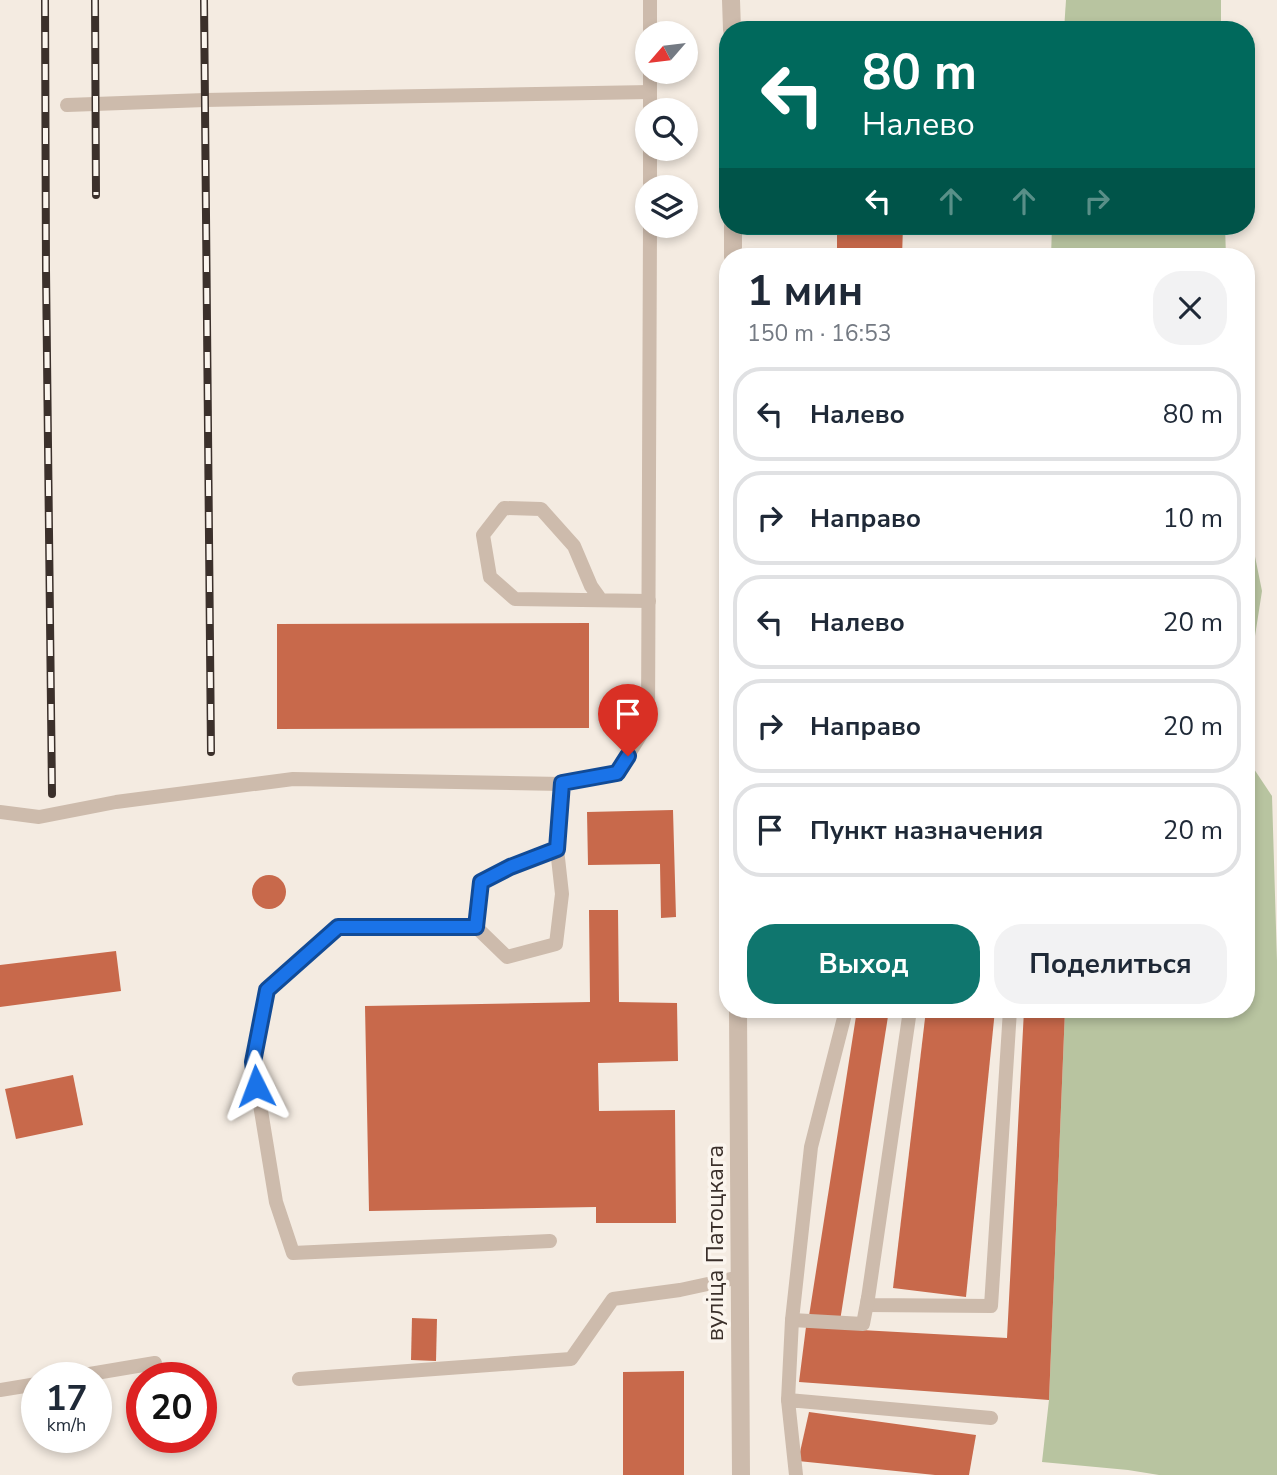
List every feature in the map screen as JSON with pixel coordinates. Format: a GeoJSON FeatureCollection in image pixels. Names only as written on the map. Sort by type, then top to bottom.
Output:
{"type":"FeatureCollection","features":[{"type":"Feature","properties":{"kind":"street"},"geometry":{"type":"LineString","coordinates":[[731,0],[732,21]]}},
{"type":"Feature","properties":{"kind":"street","name":"вуліца Патоцкага"},"geometry":{"type":"LineString","coordinates":[[738,1018],[741,1475]]}},
{"type":"Feature","properties":{"kind":"lane"},"geometry":{"type":"LineString","coordinates":[[650,0],[650,21]]}},
{"type":"Feature","properties":{"kind":"lane"},"geometry":{"type":"LineString","coordinates":[[650,84],[650,98]]}},
{"type":"Feature","properties":{"kind":"lane"},"geometry":{"type":"LineString","coordinates":[[67,104],[650,92]]}},
{"type":"Feature","properties":{"kind":"lane"},"geometry":{"type":"LineString","coordinates":[[0,812],[39,817],[116,802],[293,779],[562,783],[617,773],[648,723],[650,238]]}},
{"type":"Feature","properties":{"kind":"lane"},"geometry":{"type":"LineString","coordinates":[[601,600],[591,586],[575,546],[541,509],[504,508],[483,535],[490,577],[515,599],[649,601]]}},
{"type":"Feature","properties":{"kind":"lane"},"geometry":{"type":"LineString","coordinates":[[550,1241],[293,1253],[276,1202],[253,1062],[267,990],[338,927],[476,927],[507,957],[556,944],[562,894],[557,849],[562,783]]}},
{"type":"Feature","properties":{"kind":"lane"},"geometry":{"type":"LineString","coordinates":[[476,927],[481,882],[510,867],[557,849]]}},
{"type":"Feature","properties":{"kind":"lane"},"geometry":{"type":"LineString","coordinates":[[796,1475],[788,1400],[792,1320],[811,1147],[844,1018]]}},
{"type":"Feature","properties":{"kind":"lane"},"geometry":{"type":"LineString","coordinates":[[792,1320],[863,1324],[909,1018]]}},
{"type":"Feature","properties":{"kind":"lane"},"geometry":{"type":"LineString","coordinates":[[868,1298],[866,1305],[991,1306],[1009,1018]]}},
{"type":"Feature","properties":{"kind":"lane"},"geometry":{"type":"LineString","coordinates":[[299,1379],[570,1359],[613,1298],[680,1290],[740,1277]]}},
{"type":"Feature","properties":{"kind":"lane"},"geometry":{"type":"LineString","coordinates":[[0,1390],[21,1387]]}},
{"type":"Feature","properties":{"kind":"lane"},"geometry":{"type":"LineString","coordinates":[[788,1400],[990,1418]]}},
{"type":"Feature","properties":{"kind":"green space"},"geometry":{"type":"Polygon","coordinates":[[[1066,0],[1221,0],[1221,21],[1065,21],[1066,0]]]}},
{"type":"Feature","properties":{"kind":"green space"},"geometry":{"type":"Polygon","coordinates":[[[1052,235],[1225,235],[1226,248],[1051,248],[1052,235]]]}},
{"type":"Feature","properties":{"kind":"green space"},"geometry":{"type":"Polygon","coordinates":[[[1255,557],[1262,591],[1255,636],[1255,557]]]}},
{"type":"Feature","properties":{"kind":"green space"},"geometry":{"type":"Polygon","coordinates":[[[1255,770],[1272,796],[1277,961],[1277,1475],[1159,1475],[1042,1462],[1049,1400],[1065,1018],[1255,1018],[1255,770]]]}},
{"type":"Feature","properties":{"kind":"building"},"geometry":{"type":"Polygon","coordinates":[[[837,235],[903,235],[902,248],[837,248],[837,235]]]}},
{"type":"Feature","properties":{"kind":"building"},"geometry":{"type":"Polygon","coordinates":[[[589,623],[589,728],[277,729],[277,624],[589,623]]]}},
{"type":"Feature","properties":{"kind":"building"},"geometry":{"type":"Polygon","coordinates":[[[673,810],[676,917],[661,918],[660,864],[588,865],[587,812],[673,810]]]}},
{"type":"Feature","properties":{"kind":"building"},"geometry":{"type":"Polygon","coordinates":[[[269,875],[281,880],[286,892],[281,904],[269,909],[257,904],[252,892],[257,880],[269,875]]]}},
{"type":"Feature","properties":{"kind":"building"},"geometry":{"type":"Polygon","coordinates":[[[589,910],[618,910],[619,1002],[677,1003],[678,1061],[598,1063],[599,1111],[675,1110],[676,1223],[596,1223],[596,1207],[369,1211],[365,1006],[590,1002],[589,910]]]}},
{"type":"Feature","properties":{"kind":"building"},"geometry":{"type":"Polygon","coordinates":[[[116,951],[121,991],[0,1007],[0,965],[116,951]]]}},
{"type":"Feature","properties":{"kind":"building"},"geometry":{"type":"Polygon","coordinates":[[[856,1018],[888,1018],[840,1321],[809,1316],[856,1018]]]}},
{"type":"Feature","properties":{"kind":"building"},"geometry":{"type":"Polygon","coordinates":[[[925,1018],[994,1018],[966,1297],[893,1288],[925,1018]]]}},
{"type":"Feature","properties":{"kind":"building"},"geometry":{"type":"Polygon","coordinates":[[[1024,1018],[1065,1018],[1049,1400],[799,1382],[806,1327],[1007,1338],[1024,1018]]]}},
{"type":"Feature","properties":{"kind":"building"},"geometry":{"type":"Polygon","coordinates":[[[73,1075],[83,1125],[16,1139],[5,1089],[73,1075]]]}},
{"type":"Feature","properties":{"kind":"building"},"geometry":{"type":"Polygon","coordinates":[[[412,1318],[437,1319],[436,1361],[411,1360],[412,1318]]]}},
{"type":"Feature","properties":{"kind":"building"},"geometry":{"type":"Polygon","coordinates":[[[684,1371],[684,1475],[623,1475],[623,1372],[684,1371]]]}},
{"type":"Feature","properties":{"kind":"building"},"geometry":{"type":"Polygon","coordinates":[[[809,1412],[976,1435],[969,1475],[935,1475],[798,1461],[809,1412]]]}},
{"type":"Feature","properties":{"kind":"railway"},"geometry":{"type":"LineString","coordinates":[[45,0],[52,794]]}},
{"type":"Feature","properties":{"kind":"railway"},"geometry":{"type":"LineString","coordinates":[[95,0],[96,195]]}},
{"type":"Feature","properties":{"kind":"railway"},"geometry":{"type":"LineString","coordinates":[[204,0],[211,752]]}},
{"type":"Feature","properties":{"kind":"route"},"geometry":{"type":"LineString","coordinates":[[256,1086],[253,1062],[267,990],[338,927],[476,927],[481,882],[510,867],[557,849],[562,783],[617,773],[628,756]]}}]}
